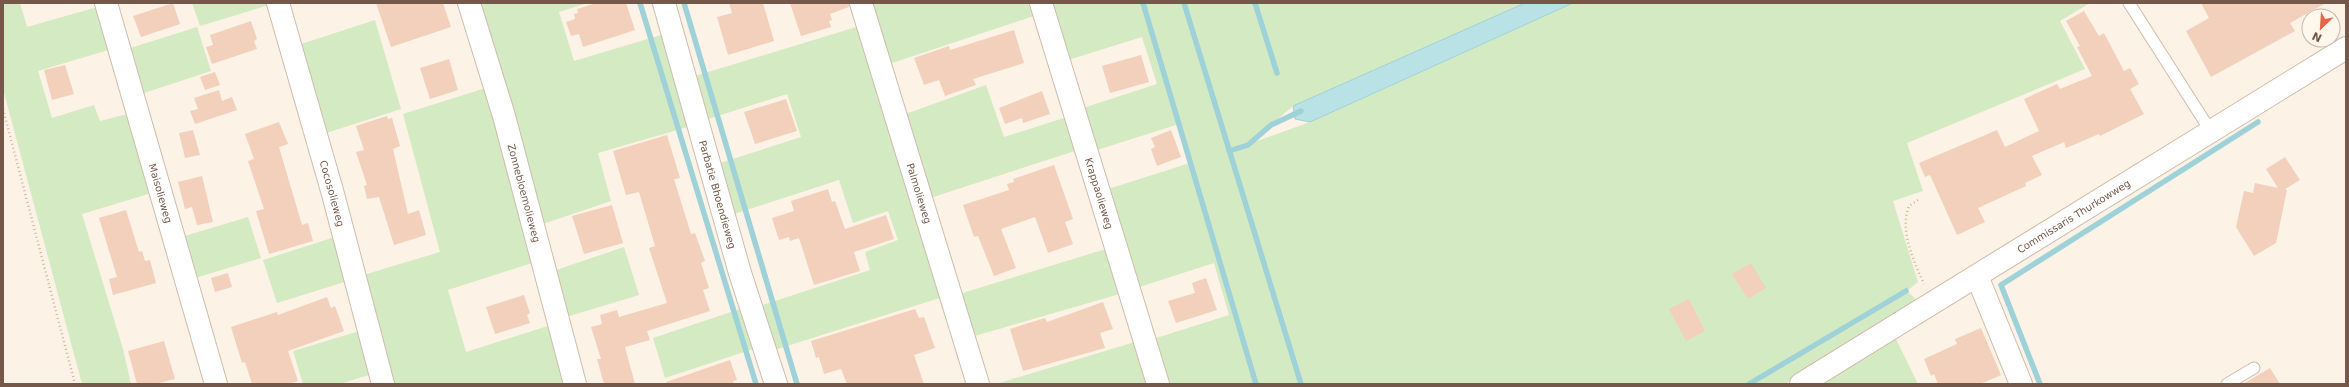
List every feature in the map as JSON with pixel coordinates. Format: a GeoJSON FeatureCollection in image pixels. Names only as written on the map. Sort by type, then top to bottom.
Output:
{"type":"FeatureCollection","features":[{"type":"Feature","properties":{"kind":"street","name":"Maisolieweg"},"geometry":{"type":"LineString","coordinates":[[106,3],[216,384]]}},
{"type":"Feature","properties":{"kind":"street","name":"Cocosolieweg"},"geometry":{"type":"LineString","coordinates":[[278,3],[329,179],[383,384]]}},
{"type":"Feature","properties":{"kind":"street","name":"Zonnebloemolieweg"},"geometry":{"type":"LineString","coordinates":[[469,3],[508,130],[576,384]]}},
{"type":"Feature","properties":{"kind":"street","name":"Parbatie Bhoendieweg"},"geometry":{"type":"LineString","coordinates":[[664,3],[740,273],[776,384]]}},
{"type":"Feature","properties":{"kind":"street","name":"Palmolieweg"},"geometry":{"type":"LineString","coordinates":[[861,3],[978,384]]}},
{"type":"Feature","properties":{"kind":"street","name":"Krappaolieweg"},"geometry":{"type":"LineString","coordinates":[[1041,3],[1158,384]]}},
{"type":"Feature","properties":{"kind":"street","name":"Commissaris Thurkowweg"},"geometry":{"type":"LineString","coordinates":[[1801,384],[2210,130],[2346,48]]}},
{"type":"Feature","properties":{"kind":"street"},"geometry":{"type":"LineString","coordinates":[[1977,276],[2021,384]]}},
{"type":"Feature","properties":{"kind":"lane"},"geometry":{"type":"LineString","coordinates":[[2129,3],[2210,130]]}},
{"type":"Feature","properties":{"kind":"lane"},"geometry":{"type":"LineString","coordinates":[[2227,384],[2254,368]]}},
{"type":"Feature","properties":{"kind":"path"},"geometry":{"type":"LineString","coordinates":[[3,110],[75,384]]}},
{"type":"Feature","properties":{"kind":"path"},"geometry":{"type":"LineString","coordinates":[[1918,200],[1909,206],[1905,223],[1914,260],[1933,303]]}},
{"type":"Feature","properties":{"kind":"green space"},"geometry":{"type":"Polygon","coordinates":[[[3,3],[20,3],[27,27],[101,6],[115,48],[38,71],[52,118],[94,105],[100,121],[131,113],[155,192],[82,214],[123,349],[131,384],[82,384],[3,89],[3,3]]]}},
{"type":"Feature","properties":{"kind":"green space"},"geometry":{"type":"Polygon","coordinates":[[[192,3],[272,3],[272,4],[200,26],[192,3]]]}},
{"type":"Feature","properties":{"kind":"green space"},"geometry":{"type":"Polygon","coordinates":[[[474,3],[588,3],[559,12],[574,61],[664,34],[691,126],[598,153],[611,201],[540,225],[474,3]]]}},
{"type":"Feature","properties":{"kind":"green space"},"geometry":{"type":"Polygon","coordinates":[[[866,3],[1033,3],[1037,15],[886,65],[866,3]]]}},
{"type":"Feature","properties":{"kind":"green space"},"geometry":{"type":"Polygon","coordinates":[[[1047,3],[1525,3],[1293,106],[1249,144],[1310,122],[1573,3],[2090,3],[2060,21],[2085,69],[1907,143],[1923,191],[1893,201],[1918,282],[1907,291],[1919,302],[1785,384],[1164,384],[1150,340],[1229,315],[1214,263],[1136,288],[1105,190],[1190,163],[1179,124],[1094,151],[1080,109],[1157,84],[1142,37],[1065,61],[1047,3]]]}},
{"type":"Feature","properties":{"kind":"green space"},"geometry":{"type":"Polygon","coordinates":[[[375,20],[401,109],[320,135],[295,46],[375,20]]]}},
{"type":"Feature","properties":{"kind":"green space"},"geometry":{"type":"Polygon","coordinates":[[[863,25],[946,296],[771,351],[757,307],[870,270],[865,252],[898,240],[888,211],[853,223],[839,180],[734,214],[717,164],[801,137],[787,94],[705,120],[692,77],[863,25]]]}},
{"type":"Feature","properties":{"kind":"green space"},"geometry":{"type":"Polygon","coordinates":[[[197,27],[211,71],[138,95],[124,50],[197,27]]]}},
{"type":"Feature","properties":{"kind":"green space"},"geometry":{"type":"Polygon","coordinates":[[[986,85],[1004,137],[1070,116],[1081,149],[927,199],[900,116],[986,85]]]}},
{"type":"Feature","properties":{"kind":"green space"},"geometry":{"type":"Polygon","coordinates":[[[489,87],[535,262],[448,290],[466,352],[551,325],[569,384],[389,384],[360,276],[440,252],[403,114],[489,87]]]}},
{"type":"Feature","properties":{"kind":"green space"},"geometry":{"type":"Polygon","coordinates":[[[248,217],[261,258],[192,279],[178,238],[248,217]]]}},
{"type":"Feature","properties":{"kind":"green space"},"geometry":{"type":"Polygon","coordinates":[[[338,236],[351,280],[277,303],[263,260],[338,236]]]}},
{"type":"Feature","properties":{"kind":"green space"},"geometry":{"type":"Polygon","coordinates":[[[624,247],[639,295],[563,318],[550,272],[624,247]]]}},
{"type":"Feature","properties":{"kind":"green space"},"geometry":{"type":"Polygon","coordinates":[[[1109,248],[1123,293],[971,337],[956,295],[1109,248]]]}},
{"type":"Feature","properties":{"kind":"green space"},"geometry":{"type":"Polygon","coordinates":[[[743,308],[756,348],[665,378],[653,338],[743,308]]]}},
{"type":"Feature","properties":{"kind":"green space"},"geometry":{"type":"Polygon","coordinates":[[[363,330],[376,373],[339,384],[303,384],[293,351],[363,330]]]}},
{"type":"Feature","properties":{"kind":"green space"},"geometry":{"type":"Polygon","coordinates":[[[1894,335],[1918,384],[1814,384],[1894,335]]]}},
{"type":"Feature","properties":{"kind":"green space"},"geometry":{"type":"Polygon","coordinates":[[[1138,341],[1152,384],[996,384],[1138,341]]]}},
{"type":"Feature","properties":{"kind":"water"},"geometry":{"type":"Polygon","coordinates":[[[1525,3],[1573,3],[1310,122],[1295,119],[1293,106],[1525,3]]]}},
{"type":"Feature","properties":{"kind":"building"},"geometry":{"type":"Polygon","coordinates":[[[173,3],[180,24],[141,37],[133,16],[173,3]]]}},
{"type":"Feature","properties":{"kind":"building"},"geometry":{"type":"Polygon","coordinates":[[[376,3],[443,3],[451,27],[391,47],[376,3]]]}},
{"type":"Feature","properties":{"kind":"building"},"geometry":{"type":"Polygon","coordinates":[[[596,3],[626,3],[635,30],[583,47],[579,34],[571,36],[566,22],[575,19],[574,14],[578,13],[577,9],[596,3]]]}},
{"type":"Feature","properties":{"kind":"building"},"geometry":{"type":"Polygon","coordinates":[[[729,3],[763,3],[774,41],[728,55],[717,17],[732,13],[729,3]]]}},
{"type":"Feature","properties":{"kind":"building"},"geometry":{"type":"Polygon","coordinates":[[[790,3],[849,3],[849,7],[830,14],[832,20],[829,21],[831,27],[801,36],[790,3]]]}},
{"type":"Feature","properties":{"kind":"building"},"geometry":{"type":"Polygon","coordinates":[[[2201,3],[2326,3],[2317,8],[2301,8],[2301,17],[2290,23],[2295,31],[2211,77],[2186,31],[2209,18],[2201,3]]]}},
{"type":"Feature","properties":{"kind":"building"},"geometry":{"type":"Polygon","coordinates":[[[2084,11],[2099,36],[2104,33],[2124,71],[2130,68],[2139,84],[2130,89],[2144,114],[2100,136],[2099,134],[2066,148],[2064,142],[2032,156],[2042,175],[2025,183],[2026,186],[1978,208],[1985,222],[1957,235],[1930,175],[1925,177],[1919,163],[1997,130],[2005,147],[2039,131],[2024,99],[2057,84],[2060,89],[2092,76],[2077,47],[2080,46],[2066,21],[2084,11]]]}},
{"type":"Feature","properties":{"kind":"building"},"geometry":{"type":"Polygon","coordinates":[[[251,21],[257,39],[254,41],[257,49],[212,64],[206,47],[213,45],[210,35],[251,21]]]}},
{"type":"Feature","properties":{"kind":"building"},"geometry":{"type":"Polygon","coordinates":[[[1014,30],[1024,63],[973,79],[976,85],[945,96],[939,80],[924,85],[914,58],[949,46],[950,50],[1014,30]]]}},
{"type":"Feature","properties":{"kind":"building"},"geometry":{"type":"Polygon","coordinates":[[[1141,55],[1149,82],[1110,93],[1102,66],[1141,55]]]}},
{"type":"Feature","properties":{"kind":"building"},"geometry":{"type":"Polygon","coordinates":[[[449,59],[458,90],[430,99],[420,68],[449,59]]]}},
{"type":"Feature","properties":{"kind":"building"},"geometry":{"type":"Polygon","coordinates":[[[65,65],[74,94],[52,100],[44,70],[65,65]]]}},
{"type":"Feature","properties":{"kind":"building"},"geometry":{"type":"Polygon","coordinates":[[[215,72],[220,85],[205,90],[200,77],[215,72]]]}},
{"type":"Feature","properties":{"kind":"building"},"geometry":{"type":"Polygon","coordinates":[[[219,90],[222,101],[232,97],[237,110],[195,124],[190,111],[198,109],[194,98],[219,90]]]}},
{"type":"Feature","properties":{"kind":"building"},"geometry":{"type":"Polygon","coordinates":[[[1042,91],[1050,114],[1023,123],[1022,118],[1005,124],[999,108],[1042,91]]]}},
{"type":"Feature","properties":{"kind":"building"},"geometry":{"type":"Polygon","coordinates":[[[786,99],[797,131],[755,144],[744,112],[786,99]]]}},
{"type":"Feature","properties":{"kind":"building"},"geometry":{"type":"Polygon","coordinates":[[[387,116],[388,119],[392,118],[400,146],[393,149],[408,214],[419,210],[426,235],[394,245],[379,197],[367,199],[364,186],[367,185],[356,152],[364,150],[356,126],[387,116]]]}},
{"type":"Feature","properties":{"kind":"building"},"geometry":{"type":"Polygon","coordinates":[[[279,122],[288,144],[279,147],[302,225],[308,223],[313,241],[269,254],[256,211],[264,209],[248,161],[254,159],[245,134],[279,122]]]}},
{"type":"Feature","properties":{"kind":"building"},"geometry":{"type":"Polygon","coordinates":[[[193,130],[200,155],[185,158],[179,133],[193,130]]]}},
{"type":"Feature","properties":{"kind":"building"},"geometry":{"type":"Polygon","coordinates":[[[1171,130],[1181,157],[1157,166],[1151,149],[1155,147],[1151,138],[1171,130]]]}},
{"type":"Feature","properties":{"kind":"building"},"geometry":{"type":"Polygon","coordinates":[[[667,135],[680,178],[674,179],[691,234],[695,233],[705,261],[701,263],[709,288],[703,290],[710,311],[647,331],[650,340],[625,347],[635,384],[604,384],[597,359],[601,359],[591,327],[602,324],[600,315],[617,310],[619,317],[667,303],[649,248],[655,246],[639,192],[626,195],[613,151],[667,135]]]}},
{"type":"Feature","properties":{"kind":"building"},"geometry":{"type":"Polygon","coordinates":[[[2285,157],[2300,180],[2285,189],[2287,190],[2276,243],[2254,256],[2236,227],[2244,191],[2253,193],[2255,183],[2278,188],[2266,169],[2285,157]]]}},
{"type":"Feature","properties":{"kind":"building"},"geometry":{"type":"Polygon","coordinates":[[[1054,165],[1073,219],[1065,222],[1073,244],[1048,253],[1035,217],[1001,229],[1016,268],[994,276],[978,236],[974,237],[963,205],[1009,190],[1007,184],[1014,182],[1013,179],[1054,165]]]}},
{"type":"Feature","properties":{"kind":"building"},"geometry":{"type":"Polygon","coordinates":[[[202,176],[213,222],[197,225],[192,207],[185,209],[178,182],[202,176]]]}},
{"type":"Feature","properties":{"kind":"building"},"geometry":{"type":"Polygon","coordinates":[[[828,189],[832,202],[835,201],[845,229],[886,215],[894,239],[854,252],[860,271],[814,285],[799,238],[790,241],[789,237],[779,240],[772,218],[794,211],[791,201],[828,189]]]}},
{"type":"Feature","properties":{"kind":"building"},"geometry":{"type":"Polygon","coordinates":[[[612,205],[623,243],[584,254],[572,216],[612,205]]]}},
{"type":"Feature","properties":{"kind":"building"},"geometry":{"type":"Polygon","coordinates":[[[126,210],[139,252],[142,251],[145,261],[150,260],[156,283],[113,295],[109,279],[117,277],[99,218],[126,210]]]}},
{"type":"Feature","properties":{"kind":"building"},"geometry":{"type":"Polygon","coordinates":[[[1751,263],[1766,288],[1748,299],[1732,274],[1751,263]]]}},
{"type":"Feature","properties":{"kind":"building"},"geometry":{"type":"Polygon","coordinates":[[[228,273],[232,287],[215,292],[211,278],[228,273]]]}},
{"type":"Feature","properties":{"kind":"building"},"geometry":{"type":"Polygon","coordinates":[[[1206,278],[1217,310],[1176,323],[1168,301],[1195,293],[1192,283],[1206,278]]]}},
{"type":"Feature","properties":{"kind":"building"},"geometry":{"type":"Polygon","coordinates":[[[524,295],[530,313],[527,315],[530,323],[495,334],[486,307],[524,295]]]}},
{"type":"Feature","properties":{"kind":"building"},"geometry":{"type":"Polygon","coordinates":[[[327,297],[331,308],[335,306],[344,331],[288,351],[298,381],[288,384],[252,384],[245,362],[242,363],[231,327],[277,312],[278,315],[327,297]]]}},
{"type":"Feature","properties":{"kind":"building"},"geometry":{"type":"Polygon","coordinates":[[[1689,299],[1705,331],[1686,341],[1669,309],[1689,299]]]}},
{"type":"Feature","properties":{"kind":"building"},"geometry":{"type":"Polygon","coordinates":[[[1103,302],[1113,329],[1100,333],[1105,348],[1023,371],[1010,329],[1045,318],[1047,322],[1103,302]]]}},
{"type":"Feature","properties":{"kind":"building"},"geometry":{"type":"Polygon","coordinates":[[[915,309],[919,318],[924,317],[935,348],[914,355],[924,384],[847,384],[841,369],[824,374],[819,357],[816,358],[811,341],[915,309]]]}},
{"type":"Feature","properties":{"kind":"building"},"geometry":{"type":"Polygon","coordinates":[[[1981,328],[2001,375],[1980,384],[1938,384],[1934,374],[1931,376],[1924,359],[1957,344],[1955,339],[1981,328]]]}},
{"type":"Feature","properties":{"kind":"building"},"geometry":{"type":"Polygon","coordinates":[[[164,341],[175,379],[155,384],[137,384],[128,351],[164,341]]]}},
{"type":"Feature","properties":{"kind":"building"},"geometry":{"type":"Polygon","coordinates":[[[730,360],[737,380],[733,381],[734,384],[666,384],[666,382],[730,360]]]}},
{"type":"Feature","properties":{"kind":"building"},"geometry":{"type":"Polygon","coordinates":[[[2270,368],[2280,384],[2243,384],[2270,368]]]}},
{"type":"Feature","properties":{"kind":"waterway"},"geometry":{"type":"LineString","coordinates":[[640,3],[756,384]]}},
{"type":"Feature","properties":{"kind":"waterway"},"geometry":{"type":"LineString","coordinates":[[684,3],[797,384]]}},
{"type":"Feature","properties":{"kind":"waterway"},"geometry":{"type":"LineString","coordinates":[[1143,3],[1256,384]]}},
{"type":"Feature","properties":{"kind":"waterway"},"geometry":{"type":"LineString","coordinates":[[1184,3],[1301,384]]}},
{"type":"Feature","properties":{"kind":"waterway"},"geometry":{"type":"LineString","coordinates":[[1255,3],[1277,73]]}},
{"type":"Feature","properties":{"kind":"waterway"},"geometry":{"type":"LineString","coordinates":[[1229,151],[1248,145],[1271,125],[1301,111]]}},
{"type":"Feature","properties":{"kind":"waterway"},"geometry":{"type":"LineString","coordinates":[[2040,384],[2001,285],[2258,122]]}},
{"type":"Feature","properties":{"kind":"waterway"},"geometry":{"type":"LineString","coordinates":[[1749,384],[1906,291]]}}]}
